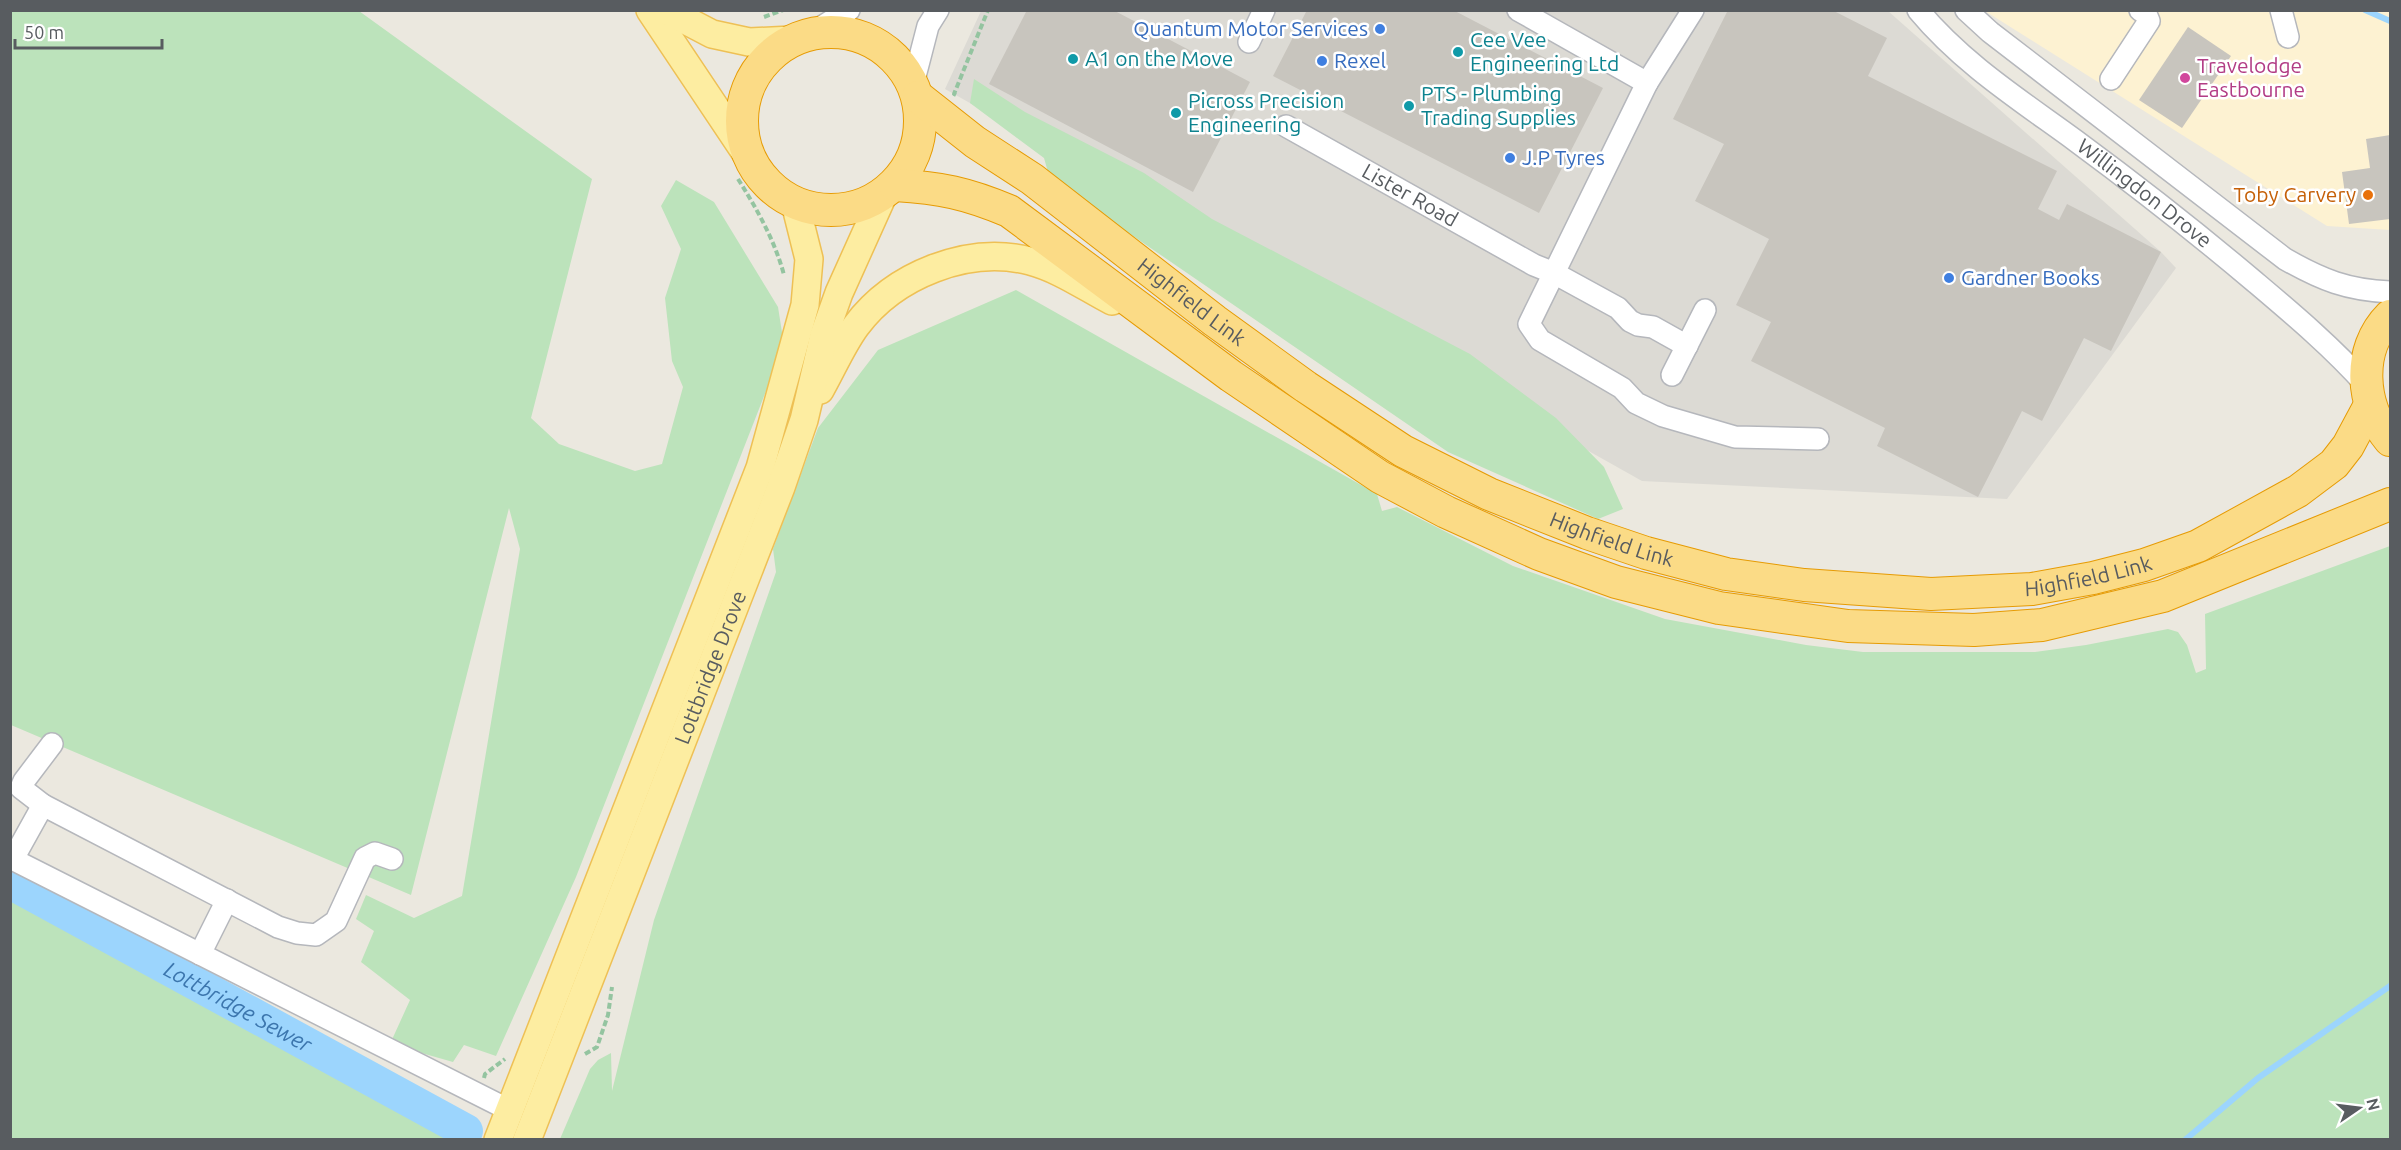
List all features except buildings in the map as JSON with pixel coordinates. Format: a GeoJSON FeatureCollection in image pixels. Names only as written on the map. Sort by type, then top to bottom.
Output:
{"type":"FeatureCollection","features":[{"type":"Feature","properties":{"kind":"highway"},"geometry":{"type":"LineString","coordinates":[[836,31],[860,36],[875,43],[900,63],[915,90],[921,119],[918,142],[910,163],[889,189],[864,205],[841,210],[818,210],[795,203],[777,193],[762,178],[743,169],[742,115],[746,92],[757,71],[772,53],[802,36],[836,31]]}},
{"type":"Feature","properties":{"kind":"highway","name":"Highfield Link"},"geometry":{"type":"LineString","coordinates":[[915,90],[975,142],[1032,179],[1215,321],[1306,387],[1403,451],[1489,494],[1587,534],[1646,553],[1726,574],[1804,585],[1931,594],[2032,589],[2144,566],[2198,546],[2298,491],[2334,464],[2348,446],[2368,395]]}},
{"type":"Feature","properties":{"kind":"highway","name":"Highfield Link"},"geometry":{"type":"LineString","coordinates":[[889,189],[939,188],[973,195],[1009,211],[1165,328],[1309,431],[1380,477],[1446,512],[1539,554],[1616,582],[1719,608],[1848,626],[1974,630],[2042,625],[2163,596],[2391,504]]}},
{"type":"Feature","properties":{"kind":"highway"},"geometry":{"type":"LineString","coordinates":[[2391,316],[2374,340],[2367,362],[2368,395],[2381,428],[2391,440]]}},
{"type":"Feature","properties":{"kind":"main road"},"geometry":{"type":"LineString","coordinates":[[650,10],[743,169]]}},
{"type":"Feature","properties":{"kind":"main road"},"geometry":{"type":"LineString","coordinates":[[666,10],[712,34],[749,42],[802,36]]}},
{"type":"Feature","properties":{"kind":"main road","name":"Lottbridge Drove"},"geometry":{"type":"LineString","coordinates":[[527,1140],[777,498],[804,420],[824,335],[839,292],[889,189]]}},
{"type":"Feature","properties":{"kind":"main road","name":"Lottbridge Drove"},"geometry":{"type":"LineString","coordinates":[[498,1140],[760,468],[804,305],[809,259],[795,203]]}},
{"type":"Feature","properties":{"kind":"main road"},"geometry":{"type":"LineString","coordinates":[[804,420],[856,326],[884,298],[914,277],[950,262],[992,256],[1030,261],[1062,273],[1165,328]]}},
{"type":"Feature","properties":{"kind":"street"},"geometry":{"type":"LineString","coordinates":[[802,36],[849,10]]}},
{"type":"Feature","properties":{"kind":"street"},"geometry":{"type":"LineString","coordinates":[[915,90],[928,26],[938,10]]}},
{"type":"Feature","properties":{"kind":"street"},"geometry":{"type":"LineString","coordinates":[[1249,42],[1264,10]]}},
{"type":"Feature","properties":{"kind":"street"},"geometry":{"type":"LineString","coordinates":[[1518,10],[1647,83]]}},
{"type":"Feature","properties":{"kind":"street"},"geometry":{"type":"LineString","coordinates":[[1693,10],[1647,83],[1529,324],[1540,339],[1622,388],[1643,392],[1667,405],[1691,426],[1734,437],[1818,439]]}},
{"type":"Feature","properties":{"kind":"street","name":"Willingdon Drove"},"geometry":{"type":"LineString","coordinates":[[1918,10],[1966,60],[2195,231],[2300,320],[2344,360],[2368,395]]}},
{"type":"Feature","properties":{"kind":"street","name":"Willingdon Drove"},"geometry":{"type":"LineString","coordinates":[[1966,10],[1990,32],[2285,259],[2319,278],[2344,286],[2391,292]]}},
{"type":"Feature","properties":{"kind":"street"},"geometry":{"type":"LineString","coordinates":[[2111,79],[2149,21],[2146,14],[2140,10]]}},
{"type":"Feature","properties":{"kind":"street"},"geometry":{"type":"LineString","coordinates":[[2281,10],[2288,37]]}},
{"type":"Feature","properties":{"kind":"street","name":"Lister Road"},"geometry":{"type":"LineString","coordinates":[[1286,126],[1534,265],[1554,273],[1618,308],[1630,321],[1638,325],[1653,327],[1687,346]]}},
{"type":"Feature","properties":{"kind":"street"},"geometry":{"type":"LineString","coordinates":[[1672,375],[1705,310]]}},
{"type":"Feature","properties":{"kind":"street"},"geometry":{"type":"LineString","coordinates":[[52,744],[21,788],[43,805],[278,927],[297,933],[316,935],[336,921],[365,858],[375,853],[392,859]]}},
{"type":"Feature","properties":{"kind":"street"},"geometry":{"type":"LineString","coordinates":[[43,805],[12,858],[509,1110]]}},
{"type":"Feature","properties":{"kind":"street"},"geometry":{"type":"LineString","coordinates":[[200,954],[227,900]]}},
{"type":"Feature","properties":{"kind":"path"},"geometry":{"type":"LineString","coordinates":[[760,18],[783,10]]}},
{"type":"Feature","properties":{"kind":"path"},"geometry":{"type":"LineString","coordinates":[[964,101],[954,94],[988,10]]}},
{"type":"Feature","properties":{"kind":"path"},"geometry":{"type":"LineString","coordinates":[[743,169],[754,205],[779,255],[784,277]]}},
{"type":"Feature","properties":{"kind":"path"},"geometry":{"type":"LineString","coordinates":[[584,1055],[597,1047],[608,1015],[613,985]]}},
{"type":"Feature","properties":{"kind":"path"},"geometry":{"type":"LineString","coordinates":[[478,1093],[485,1074],[506,1059],[510,1048]]}},
{"type":"Feature","properties":{"kind":"shaded area"},"geometry":{"type":"Polygon","coordinates":[[[981,11],[1888,11],[2161,252],[2176,268],[2007,499],[1642,481],[945,89],[981,11]]]}},
{"type":"Feature","properties":{"kind":"shaded area"},"geometry":{"type":"Polygon","coordinates":[[[1985,11],[2390,11],[2390,230],[2327,226],[1985,11]]]}},
{"type":"Feature","properties":{"kind":"green space"},"geometry":{"type":"Polygon","coordinates":[[[10,11],[359,11],[592,179],[531,418],[559,444],[635,471],[662,464],[683,387],[672,361],[665,298],[681,249],[661,206],[676,180],[714,202],[778,307],[784,345],[576,877],[496,1056],[464,1045],[453,1062],[390,1044],[410,1000],[361,962],[374,931],[356,919],[366,895],[414,918],[462,896],[520,549],[509,508],[411,895],[11,725],[10,11]]]}},
{"type":"Feature","properties":{"kind":"green space"},"geometry":{"type":"Polygon","coordinates":[[[974,79],[1025,112],[1144,173],[1212,219],[1470,354],[1556,418],[1604,467],[1623,509],[1598,519],[1448,452],[1050,179],[1044,158],[970,103],[974,79]]]}},
{"type":"Feature","properties":{"kind":"green space"},"geometry":{"type":"Polygon","coordinates":[[[1016,290],[1377,494],[1382,511],[1397,507],[1513,566],[1665,619],[1806,645],[1863,652],[2035,652],[2168,629],[2178,632],[2187,645],[2196,673],[2206,669],[2205,614],[2390,546],[2390,1139],[560,1139],[590,1069],[598,1060],[611,1053],[612,1091],[654,920],[776,572],[773,549],[818,428],[878,350],[1016,290]]]}},
{"type":"Feature","properties":{"kind":"green space"},"geometry":{"type":"Polygon","coordinates":[[[10,882],[466,1131],[462,1139],[11,1139],[10,882]]]}},
{"type":"Feature","properties":{"kind":"waterway"},"geometry":{"type":"LineString","coordinates":[[2365,10],[2390,21]]}},
{"type":"Feature","properties":{"kind":"waterway","name":"Lottbridge Sewer"},"geometry":{"type":"LineString","coordinates":[[10,882],[466,1131]]}},
{"type":"Feature","properties":{"kind":"waterway"},"geometry":{"type":"LineString","coordinates":[[2185,1140],[2258,1078],[2390,986]]}},
{"type":"Feature","properties":{"kind":"place","name":"Quantum Motor Services"},"geometry":{"type":"Point","coordinates":[1380,29]}},
{"type":"Feature","properties":{"kind":"place","name":"Cee Vee Engineering Ltd"},"geometry":{"type":"Point","coordinates":[1458,52]}},
{"type":"Feature","properties":{"kind":"place","name":"A1 on the Move"},"geometry":{"type":"Point","coordinates":[1073,59]}},
{"type":"Feature","properties":{"kind":"place","name":"Rexel"},"geometry":{"type":"Point","coordinates":[1322,61]}},
{"type":"Feature","properties":{"kind":"place","name":"Travelodge Eastbourne"},"geometry":{"type":"Point","coordinates":[2185,78]}},
{"type":"Feature","properties":{"kind":"place","name":"PTS - Plumbing Trading Supplies"},"geometry":{"type":"Point","coordinates":[1409,106]}},
{"type":"Feature","properties":{"kind":"place","name":"Picross Precision Engineering"},"geometry":{"type":"Point","coordinates":[1176,113]}},
{"type":"Feature","properties":{"kind":"place","name":"J.P Tyres"},"geometry":{"type":"Point","coordinates":[1510,158]}},
{"type":"Feature","properties":{"kind":"place","name":"Toby Carvery"},"geometry":{"type":"Point","coordinates":[2368,195]}},
{"type":"Feature","properties":{"kind":"place","name":"Gardner Books"},"geometry":{"type":"Point","coordinates":[1949,278]}}]}
